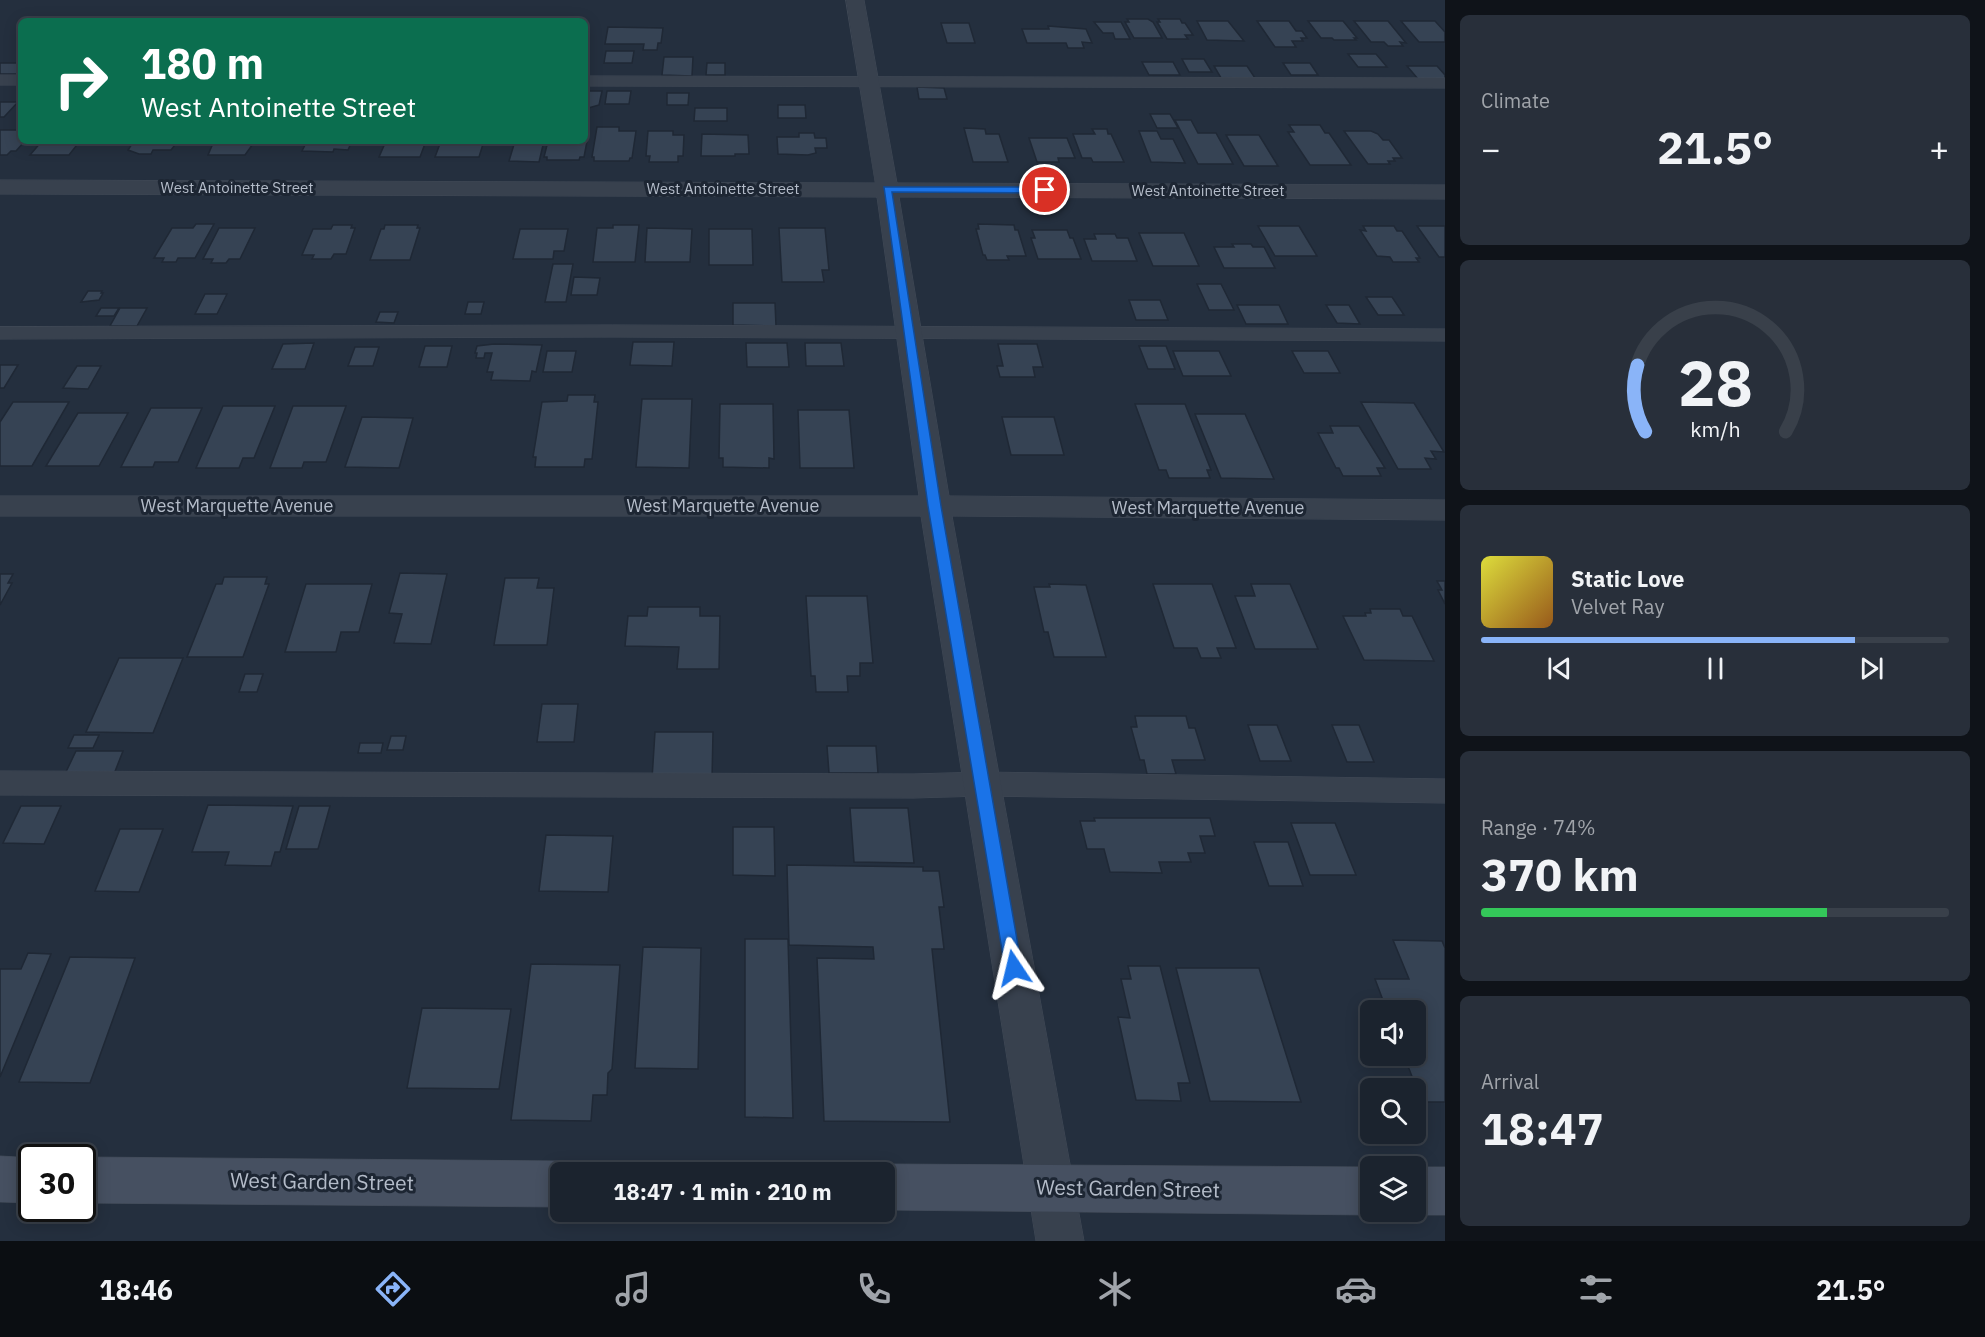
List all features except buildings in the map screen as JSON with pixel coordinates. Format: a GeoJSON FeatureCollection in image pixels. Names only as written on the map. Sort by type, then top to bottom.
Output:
{"type":"FeatureCollection","features":[{"type":"Feature","properties":{"kind":"main road"},"geometry":{"type":"LineString","coordinates":[[0,1179],[18,1180]]}},
{"type":"Feature","properties":{"kind":"main road","name":"West Garden Street"},"geometry":{"type":"LineString","coordinates":[[96,1180],[550,1184]]}},
{"type":"Feature","properties":{"kind":"main road","name":"West Garden Street"},"geometry":{"type":"LineString","coordinates":[[895,1187],[1360,1191]]}},
{"type":"Feature","properties":{"kind":"main road"},"geometry":{"type":"LineString","coordinates":[[1426,1191],[1445,1191]]}},
{"type":"Feature","properties":{"kind":"street"},"geometry":{"type":"LineString","coordinates":[[855,0],[887,189],[934,506],[1060,1241]]}},
{"type":"Feature","properties":{"kind":"street","name":"West Antoinette Street"},"geometry":{"type":"LineString","coordinates":[[0,188],[1445,192]]}},
{"type":"Feature","properties":{"kind":"street","name":"West Marquette Avenue"},"geometry":{"type":"LineString","coordinates":[[0,506],[934,506],[1445,510]]}},
{"type":"Feature","properties":{"kind":"lane"},"geometry":{"type":"LineString","coordinates":[[0,80],[18,80]]}},
{"type":"Feature","properties":{"kind":"lane"},"geometry":{"type":"LineString","coordinates":[[588,81],[1445,83]]}},
{"type":"Feature","properties":{"kind":"lane"},"geometry":{"type":"LineString","coordinates":[[0,333],[625,331],[1445,335]]}},
{"type":"Feature","properties":{"kind":"lane"},"geometry":{"type":"LineString","coordinates":[[0,783],[913,786],[982,784],[1445,791]]}},
{"type":"Feature","properties":{"kind":"route"},"geometry":{"type":"LineString","coordinates":[[1014,968],[934,506],[887,189],[1045,190]]}}]}
